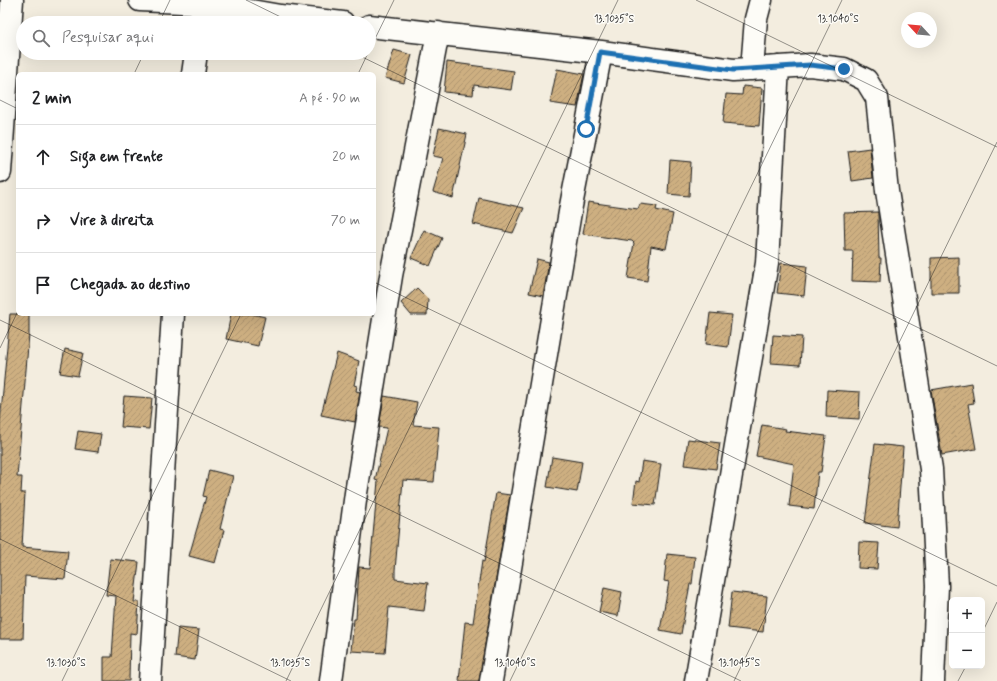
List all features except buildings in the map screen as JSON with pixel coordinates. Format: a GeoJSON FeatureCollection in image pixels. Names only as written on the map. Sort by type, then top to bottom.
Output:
{"type":"FeatureCollection","features":[{"type":"Feature","properties":{"kind":"street"},"geometry":{"type":"LineString","coordinates":[[0,172],[12,0]]}},
{"type":"Feature","properties":{"kind":"street"},"geometry":{"type":"LineString","coordinates":[[140,0],[280,16]]}},
{"type":"Feature","properties":{"kind":"street"},"geometry":{"type":"LineString","coordinates":[[752,69],[756,19],[761,0]]}},
{"type":"Feature","properties":{"kind":"street"},"geometry":{"type":"LineString","coordinates":[[376,27],[600,52],[733,70],[810,65],[844,69],[866,80],[877,98],[887,191],[931,469],[937,586],[933,681]]}},
{"type":"Feature","properties":{"kind":"street"},"geometry":{"type":"LineString","coordinates":[[331,681],[356,493],[390,284],[438,34]]}},
{"type":"Feature","properties":{"kind":"street"},"geometry":{"type":"LineString","coordinates":[[491,681],[571,206],[600,52]]}},
{"type":"Feature","properties":{"kind":"street"},"geometry":{"type":"LineString","coordinates":[[193,72],[195,60]]}},
{"type":"Feature","properties":{"kind":"street"},"geometry":{"type":"LineString","coordinates":[[696,681],[767,263],[778,67]]}},
{"type":"Feature","properties":{"kind":"street"},"geometry":{"type":"LineString","coordinates":[[150,681],[173,316]]}},
{"type":"Feature","properties":{"kind":"route"},"geometry":{"type":"LineString","coordinates":[[586,129],[600,52],[733,70],[810,65],[844,69]]}}]}
